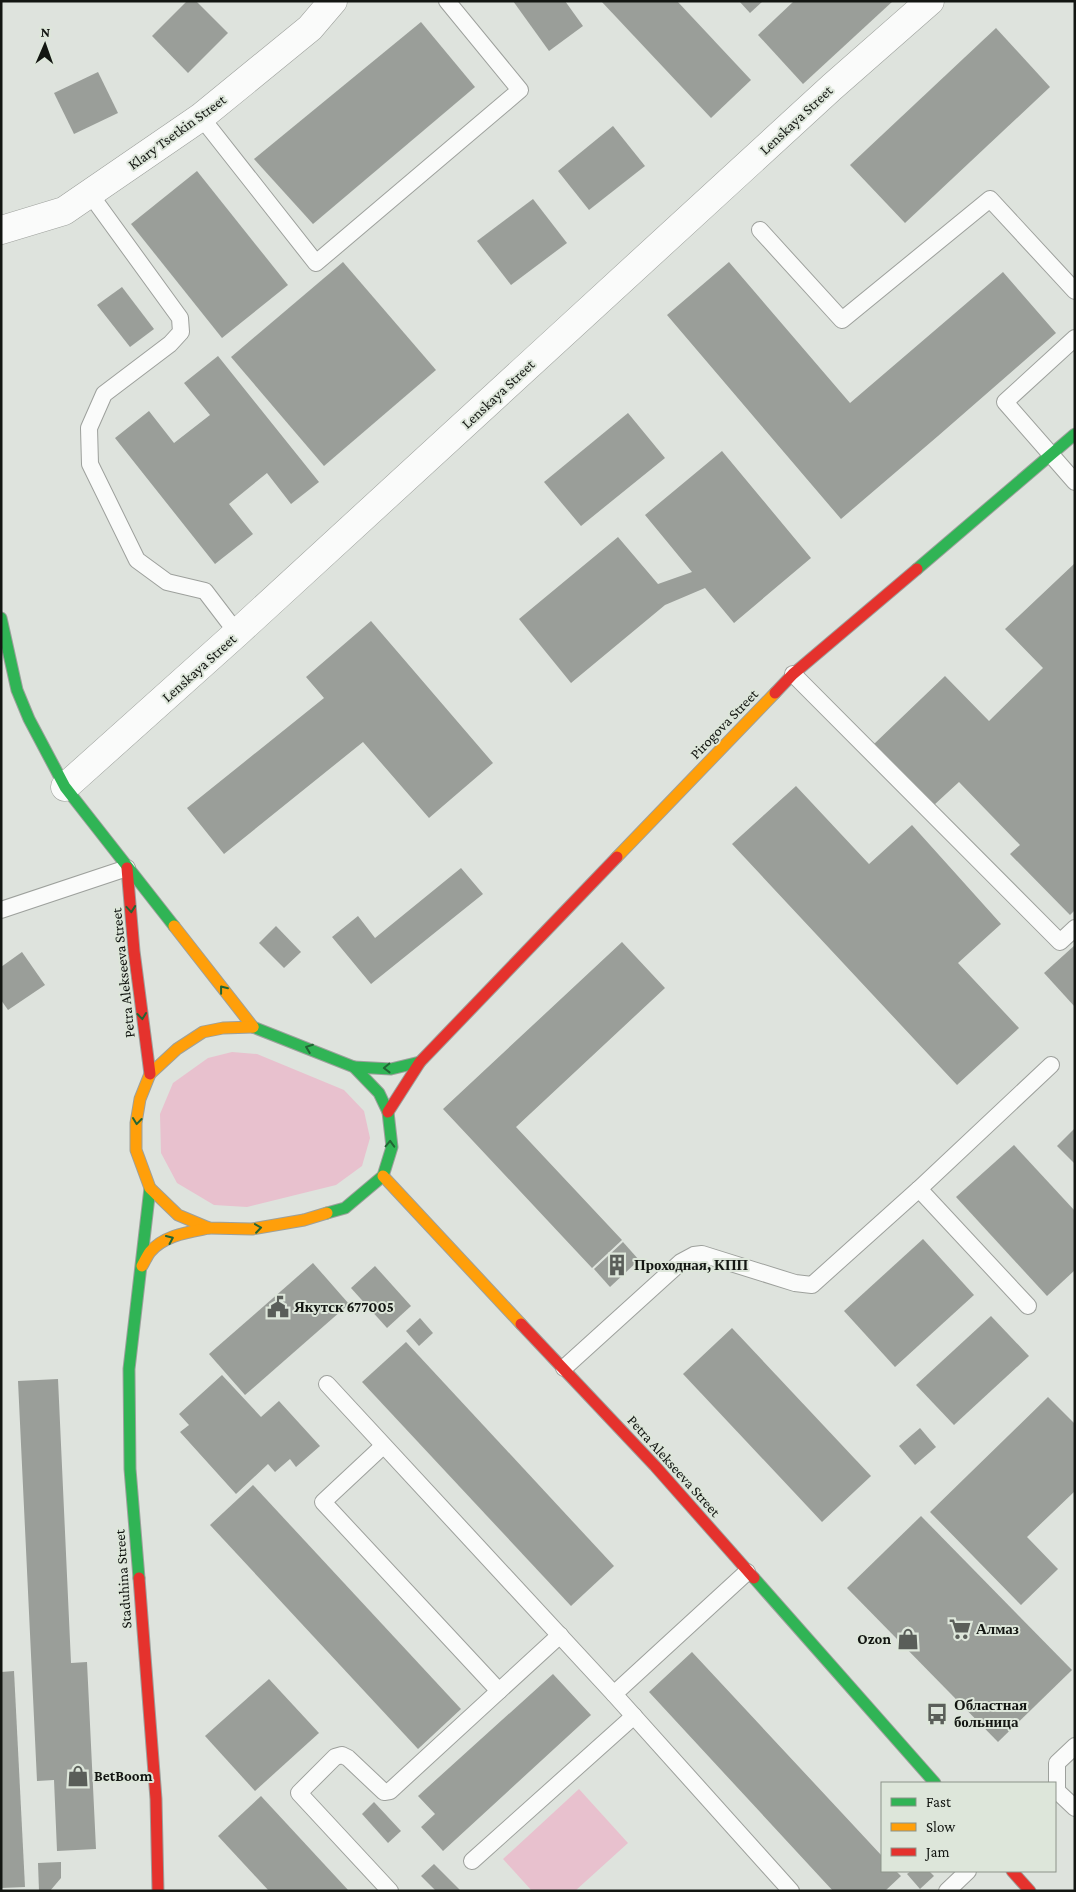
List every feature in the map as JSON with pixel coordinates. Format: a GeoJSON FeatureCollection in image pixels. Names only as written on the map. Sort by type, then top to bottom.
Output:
{"type":"FeatureCollection","features":[{"type":"Feature","properties":{"kind":"street","name":"Klary Tsetkin Street"},"geometry":{"type":"LineString","coordinates":[[1,230],[64,211],[201,118],[310,28],[333,1]]}},
{"type":"Feature","properties":{"kind":"street","name":"Lenskaya Street"},"geometry":{"type":"LineString","coordinates":[[65,787],[237,633],[832,87],[930,1]]}},
{"type":"Feature","properties":{"kind":"street","name":"Pirogova Street"},"geometry":{"type":"LineString","coordinates":[[388,1112],[420,1062],[793,674],[1075,434]]}},
{"type":"Feature","properties":{"kind":"street"},"geometry":{"type":"LineString","coordinates":[[1,618],[9,692],[29,719],[65,787],[253,1027]]}},
{"type":"Feature","properties":{"kind":"street","name":"Petra Alekseeva Street"},"geometry":{"type":"LineString","coordinates":[[127,868],[134,951],[150,1074]]}},
{"type":"Feature","properties":{"kind":"street"},"geometry":{"type":"LineString","coordinates":[[354,1067],[380,1093],[388,1112],[392,1146],[383,1176],[345,1208],[304,1220],[252,1229],[210,1228],[178,1215],[150,1188],[136,1150],[136,1123],[139,1107],[150,1074],[177,1049],[203,1032],[223,1028],[253,1027],[354,1067],[391,1069],[420,1062]]}},
{"type":"Feature","properties":{"kind":"street","name":"Petra Alekseeva Street"},"geometry":{"type":"LineString","coordinates":[[383,1176],[655,1466],[934,1782]]}},
{"type":"Feature","properties":{"kind":"street","name":"Staduhina Street"},"geometry":{"type":"LineString","coordinates":[[150,1188],[129,1369],[130,1469],[156,1799],[158,1891]]}},
{"type":"Feature","properties":{"kind":"street","name":"Staduhina Street"},"geometry":{"type":"LineString","coordinates":[[142,1266],[150,1251],[165,1241],[210,1228]]}},
{"type":"Feature","properties":{"kind":"street"},"geometry":{"type":"LineString","coordinates":[[1013,1872],[1030,1891]]}},
{"type":"Feature","properties":{"kind":"lane"},"geometry":{"type":"LineString","coordinates":[[201,118],[316,263],[520,90],[447,1]]}},
{"type":"Feature","properties":{"kind":"lane"},"geometry":{"type":"LineString","coordinates":[[90,194],[180,318],[181,332],[170,344],[104,394],[89,428],[90,464],[137,560],[167,582],[205,591],[237,633]]}},
{"type":"Feature","properties":{"kind":"lane"},"geometry":{"type":"LineString","coordinates":[[760,230],[842,320],[990,198],[1075,291]]}},
{"type":"Feature","properties":{"kind":"lane"},"geometry":{"type":"LineString","coordinates":[[1075,338],[1004,402],[1075,482]]}},
{"type":"Feature","properties":{"kind":"lane"},"geometry":{"type":"LineString","coordinates":[[793,674],[1060,942],[1075,928]]}},
{"type":"Feature","properties":{"kind":"lane"},"geometry":{"type":"LineString","coordinates":[[1,910],[127,868]]}},
{"type":"Feature","properties":{"kind":"lane"},"geometry":{"type":"LineString","coordinates":[[564,1368],[686,1258],[694,1255],[702,1254],[795,1283],[812,1285],[919,1189],[1051,1065]]}},
{"type":"Feature","properties":{"kind":"lane"},"geometry":{"type":"LineString","coordinates":[[919,1189],[1028,1306]]}},
{"type":"Feature","properties":{"kind":"lane"},"geometry":{"type":"LineString","coordinates":[[327,1384],[614,1694],[791,1891]]}},
{"type":"Feature","properties":{"kind":"lane"},"geometry":{"type":"LineString","coordinates":[[383,1446],[323,1502],[499,1691]]}},
{"type":"Feature","properties":{"kind":"lane"},"geometry":{"type":"LineString","coordinates":[[614,1694],[747,1572]]}},
{"type":"Feature","properties":{"kind":"lane"},"geometry":{"type":"LineString","coordinates":[[390,1891],[299,1793],[335,1757],[342,1755],[348,1758],[384,1792],[390,1791],[560,1635]]}},
{"type":"Feature","properties":{"kind":"lane"},"geometry":{"type":"LineString","coordinates":[[472,1861],[634,1716]]}},
{"type":"Feature","properties":{"kind":"lane"},"geometry":{"type":"LineString","coordinates":[[1075,1746],[1056,1763],[1056,1792],[1075,1808]]}},
{"type":"Feature","properties":{"kind":"lane"},"geometry":{"type":"LineString","coordinates":[[947,1891],[967,1872]]}},
{"type":"Feature","properties":{"kind":"shaded area"},"geometry":{"type":"Polygon","coordinates":[[[232,1052],[257,1054],[344,1090],[364,1111],[370,1138],[362,1166],[336,1185],[247,1207],[214,1205],[177,1183],[161,1153],[160,1114],[173,1083],[208,1058],[232,1052]]]}},
{"type":"Feature","properties":{"kind":"shaded area"},"geometry":{"type":"Polygon","coordinates":[[[579,1789],[628,1843],[575,1891],[532,1891],[503,1859],[579,1789]]]}},
{"type":"Feature","properties":{"kind":"building"},"geometry":{"type":"Polygon","coordinates":[[[187,1],[196,1],[228,33],[188,73],[152,36],[187,1]]]}},
{"type":"Feature","properties":{"kind":"building"},"geometry":{"type":"Polygon","coordinates":[[[513,1],[565,1],[583,26],[549,51],[513,1]]]}},
{"type":"Feature","properties":{"kind":"building"},"geometry":{"type":"Polygon","coordinates":[[[601,1],[677,1],[751,80],[711,118],[601,1]]]}},
{"type":"Feature","properties":{"kind":"building"},"geometry":{"type":"Polygon","coordinates":[[[739,1],[763,1],[750,13],[739,1]]]}},
{"type":"Feature","properties":{"kind":"building"},"geometry":{"type":"Polygon","coordinates":[[[794,1],[893,1],[803,84],[758,35],[794,1]]]}},
{"type":"Feature","properties":{"kind":"building"},"geometry":{"type":"Polygon","coordinates":[[[421,22],[475,87],[313,224],[254,159],[421,22]]]}},
{"type":"Feature","properties":{"kind":"building"},"geometry":{"type":"Polygon","coordinates":[[[996,28],[1050,87],[905,223],[850,165],[996,28]]]}},
{"type":"Feature","properties":{"kind":"building"},"geometry":{"type":"Polygon","coordinates":[[[98,72],[118,113],[74,134],[54,93],[98,72]]]}},
{"type":"Feature","properties":{"kind":"building"},"geometry":{"type":"Polygon","coordinates":[[[613,126],[645,166],[589,210],[558,171],[613,126]]]}},
{"type":"Feature","properties":{"kind":"building"},"geometry":{"type":"Polygon","coordinates":[[[197,171],[288,285],[222,338],[131,224],[197,171]]]}},
{"type":"Feature","properties":{"kind":"building"},"geometry":{"type":"Polygon","coordinates":[[[533,199],[567,243],[511,285],[477,241],[533,199]]]}},
{"type":"Feature","properties":{"kind":"building"},"geometry":{"type":"Polygon","coordinates":[[[343,262],[436,370],[324,466],[231,357],[343,262]]]}},
{"type":"Feature","properties":{"kind":"building"},"geometry":{"type":"Polygon","coordinates":[[[729,262],[850,403],[1003,272],[1056,333],[841,519],[667,315],[729,262]]]}},
{"type":"Feature","properties":{"kind":"building"},"geometry":{"type":"Polygon","coordinates":[[[122,287],[154,329],[130,347],[97,305],[122,287]]]}},
{"type":"Feature","properties":{"kind":"building"},"geometry":{"type":"Polygon","coordinates":[[[218,356],[319,482],[291,504],[267,473],[229,504],[253,534],[215,564],[115,438],[149,411],[174,443],[210,415],[184,383],[218,356]]]}},
{"type":"Feature","properties":{"kind":"building"},"geometry":{"type":"Polygon","coordinates":[[[628,413],[665,458],[581,526],[544,482],[628,413]]]}},
{"type":"Feature","properties":{"kind":"building"},"geometry":{"type":"Polygon","coordinates":[[[722,451],[811,558],[734,623],[705,588],[665,605],[571,683],[519,619],[618,537],[658,584],[692,572],[645,515],[722,451]]]}},
{"type":"Feature","properties":{"kind":"building"},"geometry":{"type":"Polygon","coordinates":[[[1075,563],[1075,910],[1070,915],[1010,854],[1020,845],[959,782],[934,805],[874,744],[945,676],[989,721],[1043,668],[1005,629],[1075,563]]]}},
{"type":"Feature","properties":{"kind":"building"},"geometry":{"type":"Polygon","coordinates":[[[371,621],[493,763],[429,818],[363,742],[224,854],[187,808],[324,698],[306,677],[371,621]]]}},
{"type":"Feature","properties":{"kind":"building"},"geometry":{"type":"Polygon","coordinates":[[[796,786],[869,864],[912,825],[1001,924],[958,963],[1019,1028],[957,1085],[732,844],[796,786]]]}},
{"type":"Feature","properties":{"kind":"building"},"geometry":{"type":"Polygon","coordinates":[[[461,868],[483,894],[371,984],[332,937],[358,916],[375,938],[461,868]]]}},
{"type":"Feature","properties":{"kind":"building"},"geometry":{"type":"Polygon","coordinates":[[[276,926],[301,952],[284,968],[259,943],[276,926]]]}},
{"type":"Feature","properties":{"kind":"building"},"geometry":{"type":"Polygon","coordinates":[[[622,942],[665,988],[516,1127],[622,1240],[592,1268],[443,1109],[622,942]]]}},
{"type":"Feature","properties":{"kind":"building"},"geometry":{"type":"Polygon","coordinates":[[[1075,945],[1075,1007],[1044,973],[1075,945]]]}},
{"type":"Feature","properties":{"kind":"building"},"geometry":{"type":"Polygon","coordinates":[[[22,952],[45,985],[8,1010],[1,1000],[1,967],[22,952]]]}},
{"type":"Feature","properties":{"kind":"building"},"geometry":{"type":"Polygon","coordinates":[[[1075,1128],[1075,1164],[1057,1146],[1075,1128]]]}},
{"type":"Feature","properties":{"kind":"building"},"geometry":{"type":"Polygon","coordinates":[[[1014,1145],[1075,1211],[1075,1270],[1047,1296],[956,1197],[1014,1145]]]}},
{"type":"Feature","properties":{"kind":"building"},"geometry":{"type":"Polygon","coordinates":[[[923,1239],[974,1295],[895,1367],[844,1311],[923,1239]]]}},
{"type":"Feature","properties":{"kind":"building","name":"Проходная, КПП"},"geometry":{"type":"Polygon","coordinates":[[[623,1242],[639,1260],[610,1287],[594,1269],[623,1242]]]}},
{"type":"Feature","properties":{"kind":"building"},"geometry":{"type":"Polygon","coordinates":[[[313,1263],[349,1304],[245,1395],[209,1354],[313,1263]]]}},
{"type":"Feature","properties":{"kind":"building"},"geometry":{"type":"Polygon","coordinates":[[[375,1266],[411,1306],[387,1328],[351,1288],[375,1266]]]}},
{"type":"Feature","properties":{"kind":"building"},"geometry":{"type":"Polygon","coordinates":[[[991,1316],[1029,1356],[954,1425],[916,1385],[991,1316]]]}},
{"type":"Feature","properties":{"kind":"building"},"geometry":{"type":"Polygon","coordinates":[[[420,1318],[433,1333],[419,1346],[406,1331],[420,1318]]]}},
{"type":"Feature","properties":{"kind":"building"},"geometry":{"type":"Polygon","coordinates":[[[732,1328],[871,1476],[822,1522],[683,1374],[732,1328]]]}},
{"type":"Feature","properties":{"kind":"building"},"geometry":{"type":"Polygon","coordinates":[[[406,1342],[614,1566],[571,1606],[362,1382],[406,1342]]]}},
{"type":"Feature","properties":{"kind":"building"},"geometry":{"type":"Polygon","coordinates":[[[222,1375],[261,1417],[279,1401],[320,1446],[296,1467],[290,1459],[275,1472],[268,1464],[236,1494],[180,1432],[189,1425],[179,1414],[222,1375]]]}},
{"type":"Feature","properties":{"kind":"building"},"geometry":{"type":"Polygon","coordinates":[[[58,1379],[71,1663],[87,1662],[96,1849],[57,1851],[54,1780],[37,1781],[18,1381],[58,1379]]]}},
{"type":"Feature","properties":{"kind":"building"},"geometry":{"type":"Polygon","coordinates":[[[1048,1397],[1075,1424],[1075,1491],[1027,1537],[1058,1569],[1021,1605],[930,1512],[1048,1397]]]}},
{"type":"Feature","properties":{"kind":"building"},"geometry":{"type":"Polygon","coordinates":[[[920,1428],[936,1447],[915,1465],[899,1446],[920,1428]]]}},
{"type":"Feature","properties":{"kind":"building"},"geometry":{"type":"Polygon","coordinates":[[[253,1485],[461,1709],[418,1749],[210,1525],[253,1485]]]}},
{"type":"Feature","properties":{"kind":"building","name":"Алмаз"},"geometry":{"type":"Polygon","coordinates":[[[921,1516],[1072,1670],[998,1742],[847,1588],[921,1516]]]}},
{"type":"Feature","properties":{"kind":"building"},"geometry":{"type":"Polygon","coordinates":[[[692,1652],[881,1855],[881,1872],[897,1872],[901,1876],[885,1891],[833,1891],[649,1692],[692,1652]]]}},
{"type":"Feature","properties":{"kind":"building"},"geometry":{"type":"Polygon","coordinates":[[[14,1671],[25,1887],[1,1888],[1,1672],[14,1671]]]}},
{"type":"Feature","properties":{"kind":"building"},"geometry":{"type":"Polygon","coordinates":[[[553,1674],[591,1715],[443,1851],[421,1827],[435,1814],[418,1796],[553,1674]]]}},
{"type":"Feature","properties":{"kind":"building"},"geometry":{"type":"Polygon","coordinates":[[[269,1679],[319,1733],[255,1791],[205,1736],[269,1679]]]}},
{"type":"Feature","properties":{"kind":"building"},"geometry":{"type":"Polygon","coordinates":[[[261,1796],[349,1891],[269,1891],[218,1836],[261,1796]]]}},
{"type":"Feature","properties":{"kind":"building"},"geometry":{"type":"Polygon","coordinates":[[[374,1802],[401,1831],[388,1843],[362,1814],[374,1802]]]}},
{"type":"Feature","properties":{"kind":"building"},"geometry":{"type":"Polygon","coordinates":[[[61,1862],[61,1878],[50,1891],[39,1891],[38,1863],[61,1862]]]}},
{"type":"Feature","properties":{"kind":"building"},"geometry":{"type":"Polygon","coordinates":[[[434,1864],[461,1891],[436,1891],[421,1876],[434,1864]]]}},
{"type":"Feature","properties":{"kind":"building"},"geometry":{"type":"Polygon","coordinates":[[[910,1872],[930,1872],[934,1876],[920,1889],[907,1874],[910,1872]]]}},
{"type":"Feature","properties":{"kind":"traffic: fast"},"geometry":{"type":"LineString","coordinates":[[917,569],[1075,434]]}},
{"type":"Feature","properties":{"kind":"traffic: fast"},"geometry":{"type":"LineString","coordinates":[[1,618],[17,690],[29,719],[65,787],[174,926]]}},
{"type":"Feature","properties":{"kind":"traffic: fast"},"geometry":{"type":"LineString","coordinates":[[253,1027],[354,1067],[379,1093],[388,1112],[392,1147],[383,1176],[345,1208],[327,1213]]}},
{"type":"Feature","properties":{"kind":"traffic: fast"},"geometry":{"type":"LineString","coordinates":[[354,1067],[391,1069],[420,1062]]}},
{"type":"Feature","properties":{"kind":"traffic: fast"},"geometry":{"type":"LineString","coordinates":[[139,1578],[130,1469],[129,1369],[150,1188]]}},
{"type":"Feature","properties":{"kind":"traffic: fast"},"geometry":{"type":"LineString","coordinates":[[754,1578],[934,1782]]}},
{"type":"Feature","properties":{"kind":"traffic: slow"},"geometry":{"type":"LineString","coordinates":[[617,857],[775,693]]}},
{"type":"Feature","properties":{"kind":"traffic: slow"},"geometry":{"type":"LineString","coordinates":[[174,926],[253,1027]]}},
{"type":"Feature","properties":{"kind":"traffic: slow"},"geometry":{"type":"LineString","coordinates":[[253,1027],[223,1028],[203,1032],[177,1049],[150,1074],[140,1099],[136,1123],[136,1150],[150,1188],[178,1215],[209,1228],[252,1229],[304,1220],[327,1213]]}},
{"type":"Feature","properties":{"kind":"traffic: slow"},"geometry":{"type":"LineString","coordinates":[[383,1176],[521,1324]]}},
{"type":"Feature","properties":{"kind":"traffic: slow"},"geometry":{"type":"LineString","coordinates":[[142,1266],[150,1252],[162,1242],[177,1235],[209,1228]]}},
{"type":"Feature","properties":{"kind":"traffic: jam"},"geometry":{"type":"LineString","coordinates":[[775,693],[793,674],[917,569]]}},
{"type":"Feature","properties":{"kind":"traffic: jam"},"geometry":{"type":"LineString","coordinates":[[388,1112],[420,1062],[617,857]]}},
{"type":"Feature","properties":{"kind":"traffic: jam"},"geometry":{"type":"LineString","coordinates":[[127,868],[134,951],[150,1074]]}},
{"type":"Feature","properties":{"kind":"traffic: jam"},"geometry":{"type":"LineString","coordinates":[[521,1324],[655,1466],[754,1578]]}},
{"type":"Feature","properties":{"kind":"traffic: jam"},"geometry":{"type":"LineString","coordinates":[[139,1578],[156,1799],[158,1891]]}},
{"type":"Feature","properties":{"kind":"traffic: jam"},"geometry":{"type":"LineString","coordinates":[[1013,1872],[1030,1891]]}},
{"type":"Feature","properties":{"kind":"place","name":"Проходная, КПП"},"geometry":{"type":"Point","coordinates":[617,1265]}},
{"type":"Feature","properties":{"kind":"place","name":"Якутск 677005"},"geometry":{"type":"Point","coordinates":[278,1307]}},
{"type":"Feature","properties":{"kind":"place","name":"Алмаз"},"geometry":{"type":"Point","coordinates":[960,1629]}},
{"type":"Feature","properties":{"kind":"place","name":"Ozon"},"geometry":{"type":"Point","coordinates":[908,1639]}},
{"type":"Feature","properties":{"kind":"place","name":"Областная больница"},"geometry":{"type":"Point","coordinates":[937,1714]}},
{"type":"Feature","properties":{"kind":"place","name":"BetBoom"},"geometry":{"type":"Point","coordinates":[78,1776]}}]}
